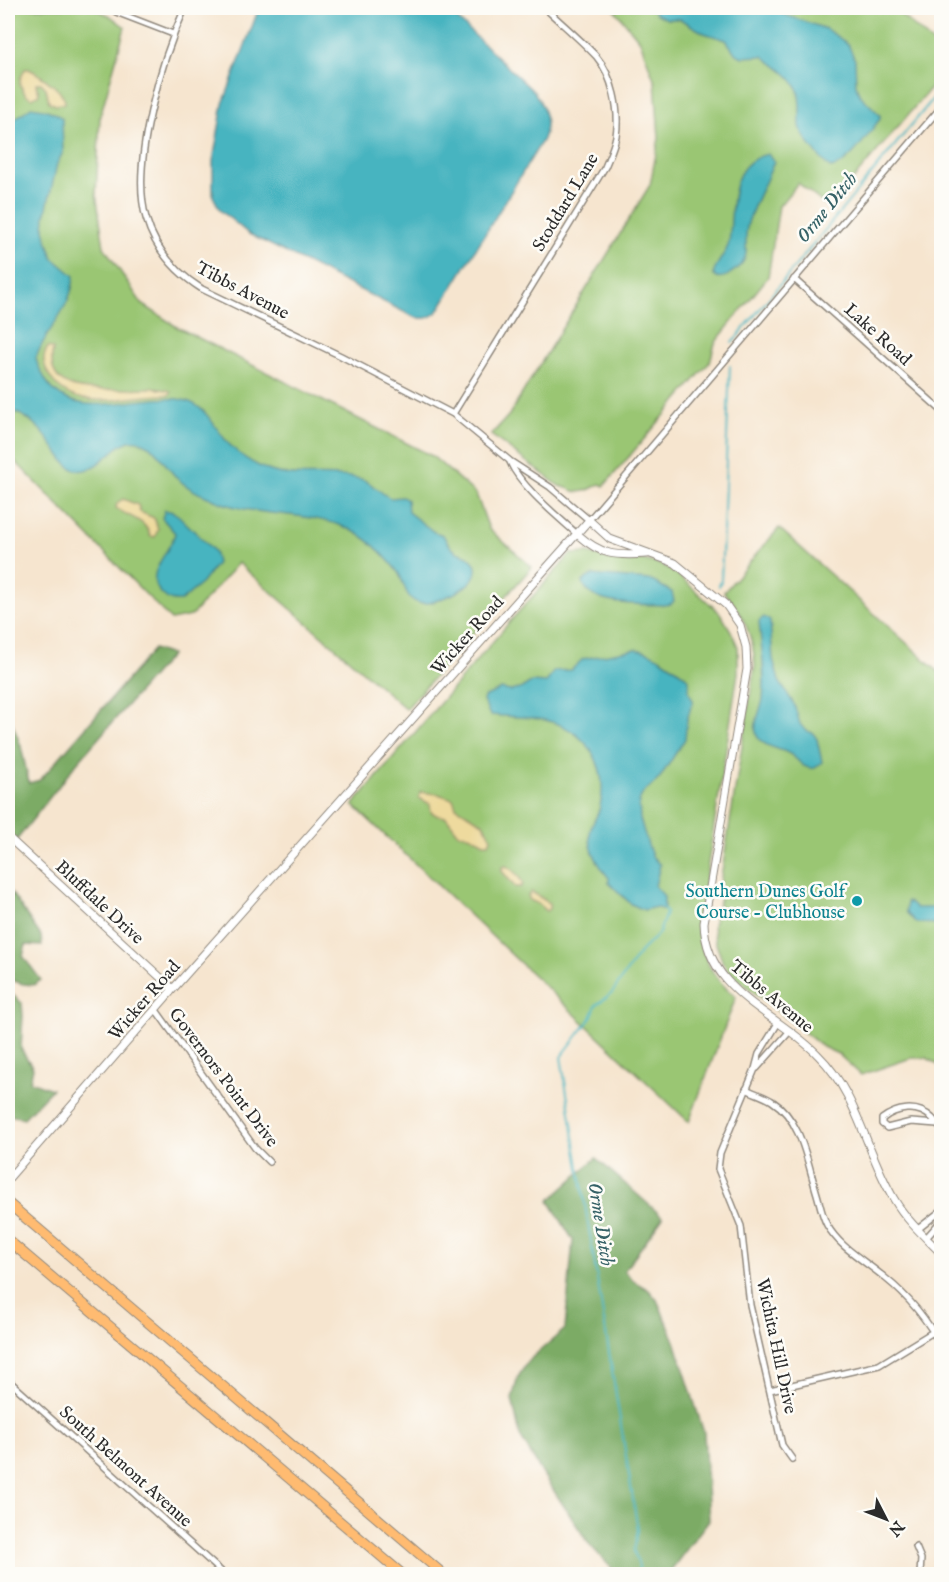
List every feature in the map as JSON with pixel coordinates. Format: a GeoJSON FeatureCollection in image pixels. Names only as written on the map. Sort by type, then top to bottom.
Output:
{"type":"FeatureCollection","features":[{"type":"Feature","properties":{"kind":"highway"},"geometry":{"type":"LineString","coordinates":[[8,1203],[443,1575]]}},
{"type":"Feature","properties":{"kind":"highway"},"geometry":{"type":"LineString","coordinates":[[8,1240],[402,1575]]}},
{"type":"Feature","properties":{"kind":"street"},"geometry":{"type":"LineString","coordinates":[[116,12],[173,34],[184,8]]}},
{"type":"Feature","properties":{"kind":"street","name":"Stoddard Lane"},"geometry":{"type":"LineString","coordinates":[[453,414],[605,167],[613,149],[616,134],[615,105],[610,81],[597,58],[545,8]]}},
{"type":"Feature","properties":{"kind":"street","name":"Tibbs Avenue"},"geometry":{"type":"LineString","coordinates":[[173,34],[162,66],[147,134],[142,200],[150,230],[170,263],[187,280],[202,289],[341,356],[453,414],[510,461],[550,487],[610,539],[675,563],[726,605],[740,626],[746,647],[747,669],[704,923],[712,960],[724,979],[819,1055],[834,1073],[846,1092],[894,1200],[942,1254]]}},
{"type":"Feature","properties":{"kind":"street","name":"Wicker Road"},"geometry":{"type":"LineString","coordinates":[[8,1179],[173,989],[577,534],[942,105]]}},
{"type":"Feature","properties":{"kind":"street","name":"Lake Road"},"geometry":{"type":"LineString","coordinates":[[794,279],[942,411]]}},
{"type":"Feature","properties":{"kind":"street","name":"Tibbs Avenue"},"geometry":{"type":"LineString","coordinates":[[510,461],[515,472],[555,514],[589,544],[607,554],[652,554]]}},
{"type":"Feature","properties":{"kind":"street","name":"Bluffdale Drive"},"geometry":{"type":"LineString","coordinates":[[8,837],[173,989]]}},
{"type":"Feature","properties":{"kind":"street","name":"Governors Point Drive"},"geometry":{"type":"LineString","coordinates":[[156,1010],[255,1148],[269,1162]]}},
{"type":"Feature","properties":{"kind":"street","name":"Wichita Hill Drive"},"geometry":{"type":"LineString","coordinates":[[756,1069],[759,1054],[778,1023]]}},
{"type":"Feature","properties":{"kind":"street","name":"Wichita Hill Drive"},"geometry":{"type":"LineString","coordinates":[[790,1031],[756,1069],[720,1153],[718,1169],[741,1226],[750,1305],[782,1445],[792,1459]]}},
{"type":"Feature","properties":{"kind":"street"},"geometry":{"type":"LineString","coordinates":[[746,1089],[770,1100],[791,1120],[799,1134],[825,1222],[835,1237],[848,1250],[886,1278],[923,1315],[942,1348]]}},
{"type":"Feature","properties":{"kind":"street"},"geometry":{"type":"LineString","coordinates":[[907,1108],[921,1111],[932,1117],[939,1127],[911,1122],[887,1128],[882,1124],[882,1119],[890,1113],[907,1108]]}},
{"type":"Feature","properties":{"kind":"street"},"geometry":{"type":"LineString","coordinates":[[918,1229],[942,1210]]}},
{"type":"Feature","properties":{"kind":"street"},"geometry":{"type":"LineString","coordinates":[[926,1238],[942,1220]]}},
{"type":"Feature","properties":{"kind":"street"},"geometry":{"type":"LineString","coordinates":[[770,1390],[879,1365],[933,1332]]}},
{"type":"Feature","properties":{"kind":"street","name":"South Belmont Avenue"},"geometry":{"type":"LineString","coordinates":[[8,1380],[224,1575]]}},
{"type":"Feature","properties":{"kind":"street"},"geometry":{"type":"LineString","coordinates":[[916,1547],[921,1560],[920,1575]]}},
{"type":"Feature","properties":{"kind":"green space"},"geometry":{"type":"Polygon","coordinates":[[[8,8],[91,8],[109,15],[125,27],[100,117],[96,193],[104,247],[142,304],[177,327],[432,456],[476,494],[489,529],[532,567],[406,709],[238,563],[191,616],[171,620],[8,454],[8,8]]]}},
{"type":"Feature","properties":{"kind":"green space"},"geometry":{"type":"Polygon","coordinates":[[[613,8],[893,8],[941,50],[941,76],[829,208],[798,183],[779,206],[768,277],[715,343],[710,362],[604,486],[600,484],[577,492],[559,486],[491,435],[509,415],[650,185],[659,138],[655,82],[640,41],[613,8]]]}},
{"type":"Feature","properties":{"kind":"green space"},"geometry":{"type":"Polygon","coordinates":[[[779,528],[941,674],[941,1067],[927,1058],[911,1058],[861,1075],[838,1054],[823,1047],[731,974],[723,963],[715,941],[713,925],[720,898],[719,890],[755,665],[746,625],[737,608],[724,592],[779,528]]]}},
{"type":"Feature","properties":{"kind":"green space"},"geometry":{"type":"Polygon","coordinates":[[[589,553],[607,559],[644,560],[662,565],[677,574],[720,613],[738,647],[738,673],[699,921],[701,944],[708,964],[713,973],[736,997],[689,1122],[353,805],[513,618],[571,554],[589,553]]]}},
{"type":"Feature","properties":{"kind":"green space"},"geometry":{"type":"Polygon","coordinates":[[[154,649],[171,655],[76,764],[8,851],[8,712],[21,746],[29,783],[40,780],[154,649]]]}},
{"type":"Feature","properties":{"kind":"green space"},"geometry":{"type":"Polygon","coordinates":[[[8,888],[41,936],[42,946],[26,945],[23,956],[41,980],[34,985],[8,979],[8,888]]]}},
{"type":"Feature","properties":{"kind":"green space"},"geometry":{"type":"Polygon","coordinates":[[[8,991],[22,1003],[21,1049],[33,1068],[30,1081],[52,1089],[24,1118],[8,1115],[8,991]]]}},
{"type":"Feature","properties":{"kind":"green space"},"geometry":{"type":"Polygon","coordinates":[[[596,1158],[663,1217],[624,1271],[635,1282],[649,1290],[657,1300],[675,1341],[704,1433],[709,1520],[668,1574],[617,1574],[589,1544],[520,1436],[512,1399],[518,1377],[528,1361],[565,1329],[573,1240],[549,1201],[596,1158]]]}},
{"type":"Feature","properties":{"kind":"sand"},"geometry":{"type":"Polygon","coordinates":[[[25,69],[33,71],[51,84],[61,94],[65,103],[56,105],[49,102],[46,88],[41,83],[36,85],[38,95],[32,98],[26,95],[20,85],[25,69]]]}},
{"type":"Feature","properties":{"kind":"sand"},"geometry":{"type":"Polygon","coordinates":[[[48,347],[53,349],[53,367],[59,379],[71,386],[104,390],[155,388],[171,391],[171,393],[103,400],[71,395],[58,387],[48,373],[44,360],[48,347]]]}},
{"type":"Feature","properties":{"kind":"sand"},"geometry":{"type":"Polygon","coordinates":[[[123,499],[138,505],[140,512],[154,518],[158,529],[155,537],[150,536],[141,522],[116,508],[117,503],[123,499]]]}},
{"type":"Feature","properties":{"kind":"sand"},"geometry":{"type":"Polygon","coordinates":[[[420,792],[453,799],[456,807],[483,823],[491,838],[489,843],[484,843],[469,835],[459,834],[446,817],[431,812],[430,804],[419,798],[420,792]]]}},
{"type":"Feature","properties":{"kind":"sand"},"geometry":{"type":"Polygon","coordinates":[[[506,866],[520,878],[523,883],[521,887],[515,887],[502,871],[502,867],[506,866]]]}},
{"type":"Feature","properties":{"kind":"sand"},"geometry":{"type":"Polygon","coordinates":[[[532,892],[549,903],[549,909],[546,911],[530,900],[528,896],[532,892]]]}},
{"type":"Feature","properties":{"kind":"water"},"geometry":{"type":"Polygon","coordinates":[[[259,8],[446,8],[538,98],[546,122],[542,141],[438,311],[427,318],[414,317],[249,234],[220,210],[213,196],[213,161],[223,104],[259,8]]]}},
{"type":"Feature","properties":{"kind":"water"},"geometry":{"type":"Polygon","coordinates":[[[651,8],[766,8],[826,29],[848,44],[855,60],[856,85],[859,94],[880,115],[880,119],[851,156],[830,168],[812,148],[801,131],[799,93],[787,75],[763,56],[742,57],[735,53],[726,40],[704,33],[680,19],[667,19],[656,14],[651,8]]]}},
{"type":"Feature","properties":{"kind":"water"},"geometry":{"type":"Polygon","coordinates":[[[31,107],[47,110],[62,118],[63,152],[57,164],[44,230],[53,258],[74,276],[64,309],[36,358],[45,379],[58,394],[73,401],[91,404],[151,399],[187,401],[206,414],[234,449],[261,467],[285,474],[361,479],[390,498],[403,497],[407,500],[408,512],[434,532],[443,535],[452,548],[468,556],[474,563],[476,573],[469,583],[441,599],[419,603],[410,598],[400,575],[381,553],[363,537],[349,529],[314,519],[260,512],[225,504],[191,489],[180,481],[156,452],[138,441],[122,444],[93,467],[75,470],[65,463],[37,426],[24,416],[8,410],[8,124],[31,107]]]}},
{"type":"Feature","properties":{"kind":"water"},"geometry":{"type":"Polygon","coordinates":[[[768,154],[774,161],[749,219],[743,262],[725,276],[714,276],[714,271],[729,242],[732,202],[739,177],[754,159],[768,154]]]}},
{"type":"Feature","properties":{"kind":"water"},"geometry":{"type":"Polygon","coordinates":[[[165,510],[179,516],[214,551],[217,563],[202,583],[181,601],[172,601],[156,586],[156,571],[175,533],[162,518],[165,510]]]}},
{"type":"Feature","properties":{"kind":"water"},"geometry":{"type":"Polygon","coordinates":[[[593,575],[650,580],[672,592],[674,601],[665,605],[618,603],[606,600],[587,590],[583,582],[593,575]]]}},
{"type":"Feature","properties":{"kind":"water"},"geometry":{"type":"Polygon","coordinates":[[[764,617],[770,621],[773,659],[779,681],[794,704],[800,724],[805,730],[813,733],[817,739],[822,762],[815,768],[806,767],[788,753],[765,744],[757,734],[756,724],[764,690],[759,621],[764,617]]]}},
{"type":"Feature","properties":{"kind":"water"},"geometry":{"type":"Polygon","coordinates":[[[635,649],[656,656],[689,679],[689,692],[693,700],[687,720],[685,739],[659,779],[643,793],[639,801],[640,819],[648,845],[652,856],[660,865],[655,886],[664,896],[664,910],[656,907],[644,910],[631,904],[609,883],[609,878],[595,857],[590,833],[600,807],[601,777],[592,752],[583,741],[573,732],[545,720],[490,715],[483,701],[484,697],[501,689],[510,691],[520,689],[531,682],[546,683],[554,671],[571,670],[583,659],[635,649]]]}},
{"type":"Feature","properties":{"kind":"water"},"geometry":{"type":"Polygon","coordinates":[[[907,901],[916,908],[941,908],[941,924],[916,923],[906,912],[907,901]]]}},
{"type":"Feature","properties":{"kind":"waterway","name":"Orme Ditch"},"geometry":{"type":"LineString","coordinates":[[732,343],[942,88]]}},
{"type":"Feature","properties":{"kind":"waterway","name":"Orme Ditch"},"geometry":{"type":"LineString","coordinates":[[719,586],[730,366]]}},
{"type":"Feature","properties":{"kind":"waterway","name":"Orme Ditch"},"geometry":{"type":"LineString","coordinates":[[638,1574],[639,1566],[634,1551],[638,1530],[561,1057],[591,1018],[596,1005],[612,993],[640,952],[659,933],[666,913],[664,910]]}},
{"type":"Feature","properties":{"kind":"place","name":"Southern Dunes Golf Course - Clubhouse"},"geometry":{"type":"Point","coordinates":[857,901]}}]}
